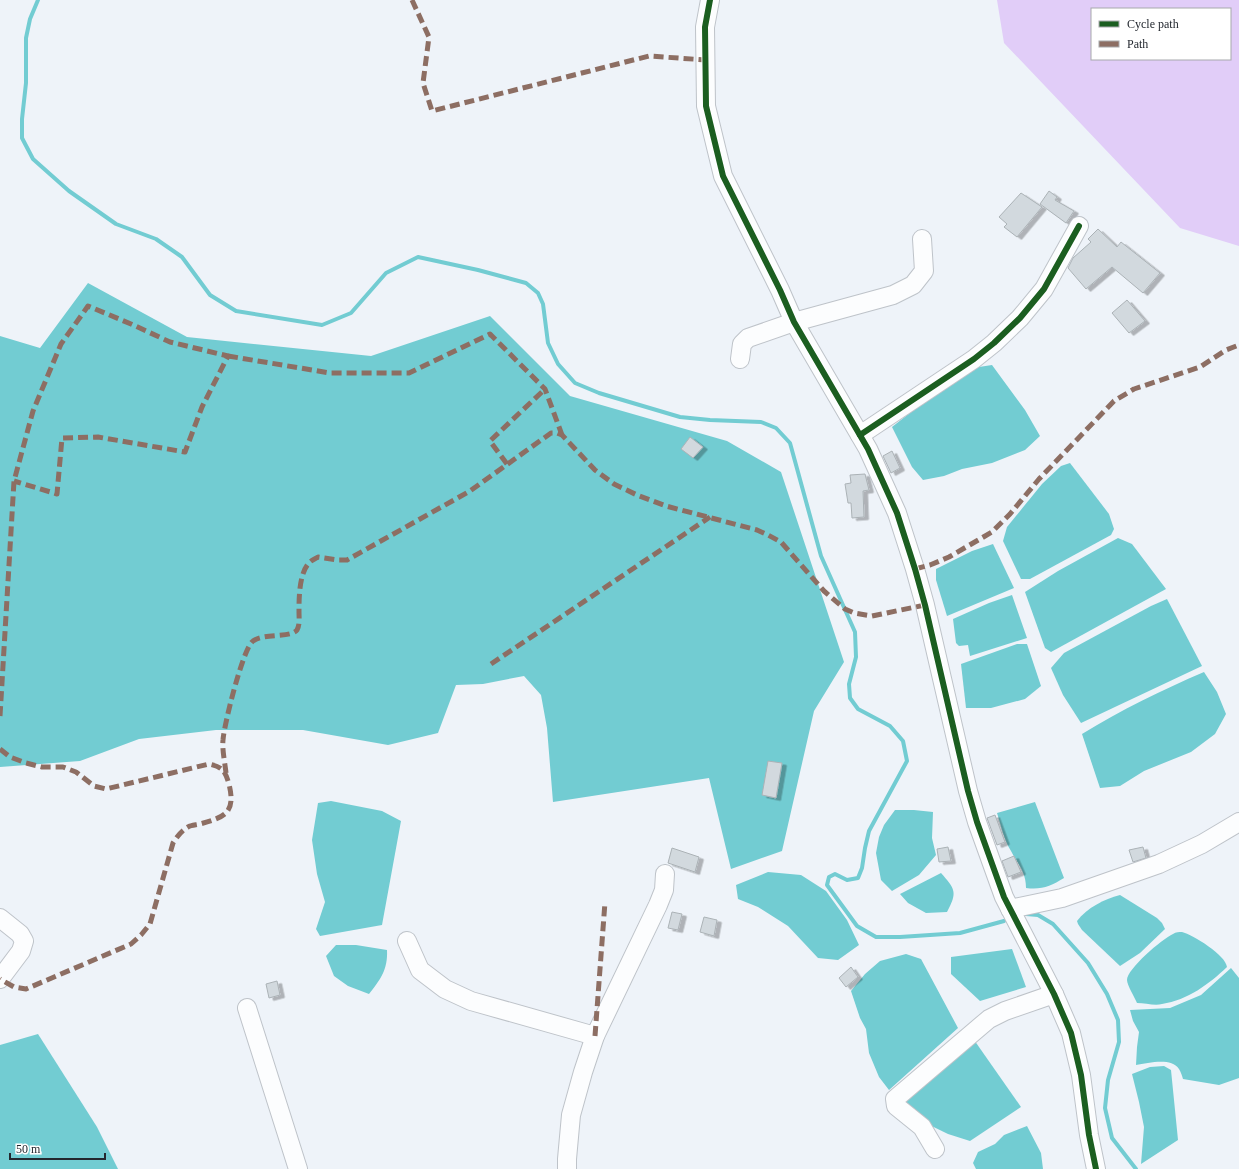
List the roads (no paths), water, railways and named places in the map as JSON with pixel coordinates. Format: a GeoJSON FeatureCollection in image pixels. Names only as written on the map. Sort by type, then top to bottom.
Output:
{"type":"FeatureCollection","features":[{"type":"Feature","properties":{"kind":"street"},"geometry":{"type":"LineString","coordinates":[[710,0],[706,27],[706,106],[723,176],[780,290],[794,322],[868,449],[897,513],[915,569],[968,791],[983,837],[1004,898],[1054,994],[1071,1033],[1081,1075],[1089,1134],[1096,1169]]}},
{"type":"Feature","properties":{"kind":"street"},"geometry":{"type":"LineString","coordinates":[[860,435],[974,359],[1014,323],[1044,289],[1079,226]]}},
{"type":"Feature","properties":{"kind":"street"},"geometry":{"type":"LineString","coordinates":[[740,359],[742,344],[748,338],[794,322],[893,295],[913,285],[924,271],[922,239]]}},
{"type":"Feature","properties":{"kind":"street"},"geometry":{"type":"LineString","coordinates":[[1010,909],[1062,898],[1159,864],[1202,844],[1239,822]]}},
{"type":"Feature","properties":{"kind":"street"},"geometry":{"type":"LineString","coordinates":[[567,1169],[571,1115],[583,1072],[595,1036],[658,905],[664,890],[664,874]]}},
{"type":"Feature","properties":{"kind":"street"},"geometry":{"type":"LineString","coordinates":[[0,918],[20,934],[24,941],[21,950],[0,979]]}},
{"type":"Feature","properties":{"kind":"street"},"geometry":{"type":"LineString","coordinates":[[407,941],[420,970],[445,989],[471,1001],[595,1036]]}},
{"type":"Feature","properties":{"kind":"street"},"geometry":{"type":"LineString","coordinates":[[935,1149],[922,1127],[896,1106],[896,1099],[898,1096],[989,1019],[1005,1010],[1054,994]]}},
{"type":"Feature","properties":{"kind":"street"},"geometry":{"type":"LineString","coordinates":[[247,1008],[298,1169]]}},
{"type":"Feature","properties":{"kind":"water"},"geometry":{"type":"Polygon","coordinates":[[[88,283],[187,337],[371,356],[490,316],[570,396],[727,441],[781,472],[844,662],[814,711],[782,851],[731,869],[709,778],[553,802],[547,728],[541,695],[524,676],[483,684],[456,685],[438,733],[388,745],[303,730],[216,730],[139,739],[80,761],[0,767],[0,336],[40,348],[88,283]]]}},
{"type":"Feature","properties":{"kind":"water"},"geometry":{"type":"Polygon","coordinates":[[[992,365],[1025,410],[1040,436],[1025,450],[992,463],[962,469],[944,476],[923,480],[912,467],[892,427],[966,369],[992,365]]]}},
{"type":"Feature","properties":{"kind":"water"},"geometry":{"type":"Polygon","coordinates":[[[1070,463],[1109,514],[1114,529],[1111,535],[1030,579],[1021,579],[1003,541],[1007,527],[1042,484],[1061,466],[1070,463]]]}},
{"type":"Feature","properties":{"kind":"water"},"geometry":{"type":"Polygon","coordinates":[[[1118,538],[1132,544],[1166,589],[1051,652],[1045,648],[1025,592],[1058,571],[1118,538]]]}},
{"type":"Feature","properties":{"kind":"water"},"geometry":{"type":"Polygon","coordinates":[[[993,544],[1014,588],[947,616],[936,580],[936,569],[972,551],[993,544]]]}},
{"type":"Feature","properties":{"kind":"water"},"geometry":{"type":"Polygon","coordinates":[[[1012,595],[1027,638],[970,656],[968,645],[959,646],[956,643],[953,619],[989,603],[1012,595]]]}},
{"type":"Feature","properties":{"kind":"water"},"geometry":{"type":"Polygon","coordinates":[[[1167,599],[1202,666],[1081,723],[1063,695],[1051,668],[1064,653],[1151,606],[1167,599]]]}},
{"type":"Feature","properties":{"kind":"water"},"geometry":{"type":"Polygon","coordinates":[[[1017,644],[1027,644],[1041,686],[1025,699],[991,708],[966,708],[961,664],[1017,644]]]}},
{"type":"Feature","properties":{"kind":"water"},"geometry":{"type":"Polygon","coordinates":[[[1204,672],[1217,692],[1226,714],[1215,734],[1191,752],[1144,771],[1120,786],[1100,788],[1082,734],[1142,701],[1204,672]]]}},
{"type":"Feature","properties":{"kind":"water"},"geometry":{"type":"Polygon","coordinates":[[[331,801],[382,811],[401,821],[382,925],[320,936],[316,929],[325,902],[317,874],[312,840],[318,803],[331,801]]]}},
{"type":"Feature","properties":{"kind":"water"},"geometry":{"type":"Polygon","coordinates":[[[1035,802],[1064,878],[1046,887],[1026,888],[1025,877],[1006,842],[997,813],[1035,802]]]}},
{"type":"Feature","properties":{"kind":"water"},"geometry":{"type":"Polygon","coordinates":[[[895,810],[933,812],[932,838],[936,855],[919,875],[892,891],[881,880],[876,853],[879,837],[884,825],[895,810]]]}},
{"type":"Feature","properties":{"kind":"water"},"geometry":{"type":"Polygon","coordinates":[[[768,872],[801,875],[826,891],[847,920],[859,945],[838,960],[818,958],[788,926],[758,907],[738,899],[736,885],[768,872]]]}},
{"type":"Feature","properties":{"kind":"water"},"geometry":{"type":"Polygon","coordinates":[[[941,873],[952,887],[954,895],[947,912],[926,913],[908,903],[900,894],[941,873]]]}},
{"type":"Feature","properties":{"kind":"water"},"geometry":{"type":"Polygon","coordinates":[[[1120,895],[1157,918],[1165,929],[1140,953],[1120,966],[1082,930],[1077,921],[1081,916],[1096,905],[1120,895]]]}},
{"type":"Feature","properties":{"kind":"water"},"geometry":{"type":"Polygon","coordinates":[[[1182,932],[1201,941],[1215,951],[1225,962],[1227,967],[1198,990],[1181,999],[1159,1005],[1137,1003],[1127,982],[1129,975],[1139,962],[1161,942],[1174,933],[1182,932]]]}},
{"type":"Feature","properties":{"kind":"water"},"geometry":{"type":"Polygon","coordinates":[[[336,945],[356,945],[387,950],[385,969],[369,994],[348,986],[334,976],[326,956],[336,945]]]}},
{"type":"Feature","properties":{"kind":"water"},"geometry":{"type":"Polygon","coordinates":[[[1012,949],[1026,987],[980,1001],[951,974],[951,957],[1012,949]]]}},
{"type":"Feature","properties":{"kind":"water"},"geometry":{"type":"Polygon","coordinates":[[[906,954],[921,959],[958,1028],[889,1090],[879,1077],[869,1053],[866,1029],[860,1018],[851,991],[865,974],[880,961],[906,954]]]}},
{"type":"Feature","properties":{"kind":"water"},"geometry":{"type":"Polygon","coordinates":[[[1231,968],[1239,978],[1239,1078],[1219,1085],[1183,1079],[1179,1069],[1171,1063],[1153,1062],[1136,1065],[1139,1032],[1133,1021],[1130,1010],[1170,1008],[1201,995],[1231,968]]]}},
{"type":"Feature","properties":{"kind":"water"},"geometry":{"type":"Polygon","coordinates":[[[38,1034],[97,1127],[118,1169],[0,1169],[0,1045],[38,1034]]]}},
{"type":"Feature","properties":{"kind":"water"},"geometry":{"type":"Polygon","coordinates":[[[972,1037],[1021,1107],[970,1141],[948,1134],[907,1114],[899,1101],[972,1037]]]}},
{"type":"Feature","properties":{"kind":"water"},"geometry":{"type":"Polygon","coordinates":[[[1164,1066],[1171,1070],[1178,1140],[1141,1164],[1144,1127],[1132,1074],[1150,1067],[1164,1066]]]}},
{"type":"Feature","properties":{"kind":"water"},"geometry":{"type":"Polygon","coordinates":[[[1027,1126],[1041,1153],[1043,1169],[976,1169],[973,1163],[978,1152],[995,1144],[1004,1135],[1027,1126]]]}},
{"type":"Feature","properties":{"kind":"waterway"},"geometry":{"type":"LineString","coordinates":[[38,0],[30,19],[26,38],[26,83],[22,119],[22,138],[33,159],[69,191],[116,224],[156,239],[182,257],[210,295],[236,311],[322,325],[351,313],[386,273],[418,257],[478,270],[526,283],[538,293],[543,304],[548,343],[558,364],[575,383],[599,393],[680,417],[761,422],[776,428],[790,443],[821,556],[855,632],[856,657],[849,684],[850,698],[858,709],[890,726],[903,741],[907,761],[869,831],[862,868],[858,878],[847,880],[835,874],[829,877],[827,885],[857,926],[876,937],[960,933],[1004,921]]}},
{"type":"Feature","properties":{"kind":"waterway"},"geometry":{"type":"LineString","coordinates":[[1026,914],[1038,915],[1053,924],[1088,963],[1107,994],[1118,1020],[1119,1042],[1108,1080],[1105,1108],[1112,1138],[1136,1169]]}}]}
